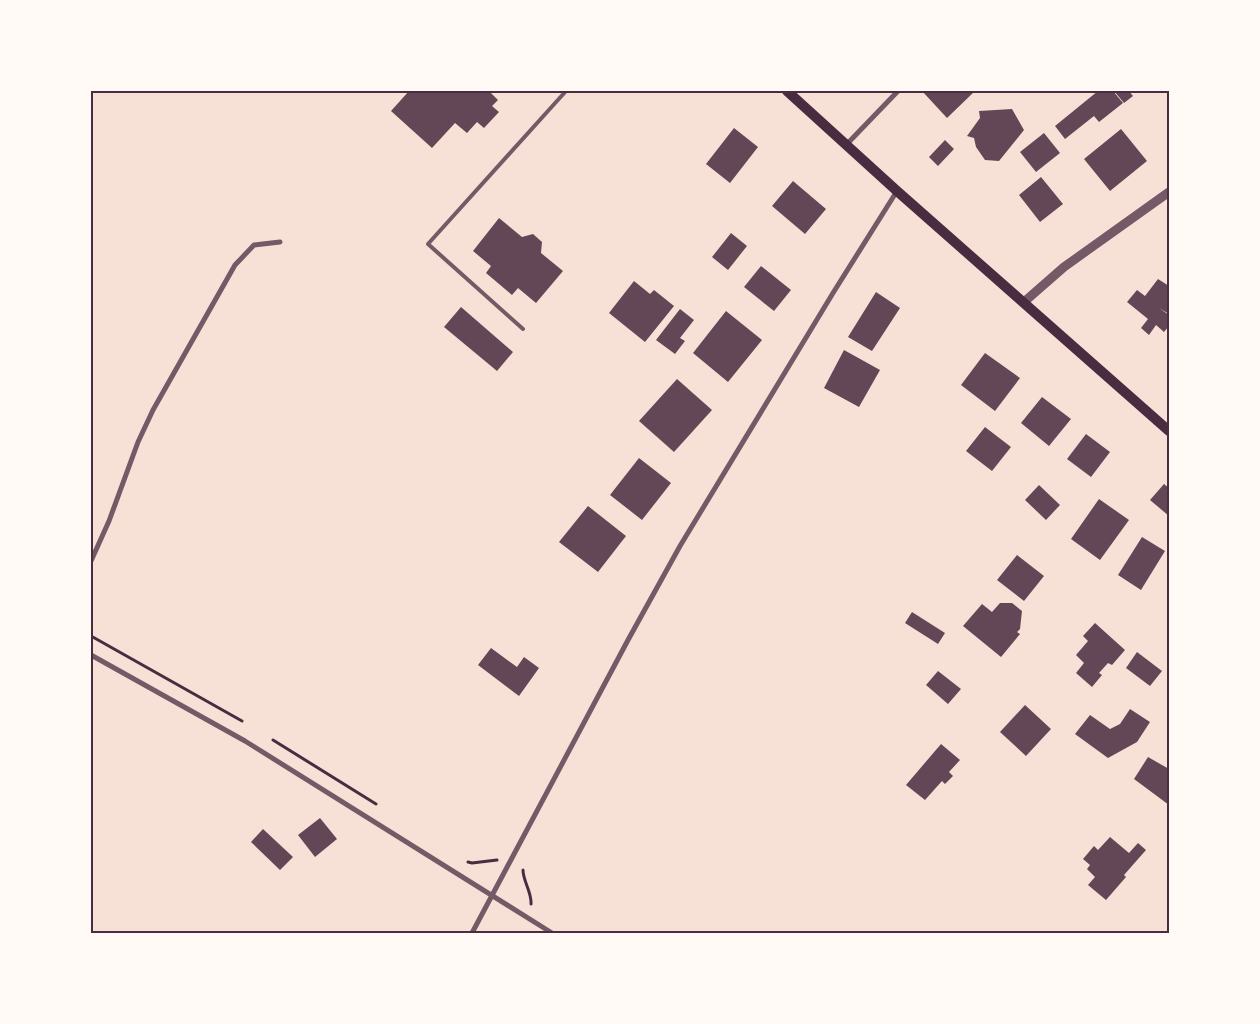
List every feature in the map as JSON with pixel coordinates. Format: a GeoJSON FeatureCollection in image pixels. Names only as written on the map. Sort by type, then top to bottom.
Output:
{"type":"FeatureCollection","features":[{"type":"Feature","properties":{"kind":"main road"},"geometry":{"type":"LineString","coordinates":[[787,91],[897,191],[1169,431]]}},
{"type":"Feature","properties":{"kind":"street"},"geometry":{"type":"LineString","coordinates":[[846,145],[898,91]]}},
{"type":"Feature","properties":{"kind":"street"},"geometry":{"type":"LineString","coordinates":[[472,933],[680,546],[897,191]]}},
{"type":"Feature","properties":{"kind":"street"},"geometry":{"type":"LineString","coordinates":[[1024,302],[1064,267],[1169,192]]}},
{"type":"Feature","properties":{"kind":"street"},"geometry":{"type":"LineString","coordinates":[[91,561],[109,521],[138,442],[153,410],[236,264],[254,245],[280,242]]}},
{"type":"Feature","properties":{"kind":"street"},"geometry":{"type":"LineString","coordinates":[[91,655],[244,741],[552,933]]}},
{"type":"Feature","properties":{"kind":"lane"},"geometry":{"type":"LineString","coordinates":[[523,329],[428,244],[566,91]]}},
{"type":"Feature","properties":{"kind":"path"},"geometry":{"type":"LineString","coordinates":[[525,866],[522,872],[532,904]]}},
{"type":"Feature","properties":{"kind":"building"},"geometry":{"type":"Polygon","coordinates":[[[409,91],[489,91],[498,100],[492,106],[499,112],[484,128],[477,122],[467,133],[455,123],[432,148],[391,111],[409,91]]]}},
{"type":"Feature","properties":{"kind":"building"},"geometry":{"type":"Polygon","coordinates":[[[922,91],[975,91],[947,118],[922,91]]]}},
{"type":"Feature","properties":{"kind":"building"},"geometry":{"type":"Polygon","coordinates":[[[1098,91],[1113,91],[1123,103],[1099,122],[1094,116],[1065,139],[1055,126],[1098,91]]]}},
{"type":"Feature","properties":{"kind":"building"},"geometry":{"type":"Polygon","coordinates":[[[1114,91],[1129,91],[1133,96],[1124,103],[1114,91]]]}},
{"type":"Feature","properties":{"kind":"building"},"geometry":{"type":"Polygon","coordinates":[[[1012,109],[1024,130],[999,161],[985,160],[976,147],[974,138],[967,136],[980,118],[979,111],[1012,109]]]}},
{"type":"Feature","properties":{"kind":"building"},"geometry":{"type":"Polygon","coordinates":[[[734,128],[758,147],[730,183],[706,164],[734,128]]]}},
{"type":"Feature","properties":{"kind":"building"},"geometry":{"type":"Polygon","coordinates":[[[1121,129],[1147,161],[1110,191],[1084,159],[1121,129]]]}},
{"type":"Feature","properties":{"kind":"building"},"geometry":{"type":"Polygon","coordinates":[[[1044,133],[1060,153],[1036,172],[1020,152],[1044,133]]]}},
{"type":"Feature","properties":{"kind":"building"},"geometry":{"type":"Polygon","coordinates":[[[945,140],[954,149],[938,166],[929,157],[945,140]]]}},
{"type":"Feature","properties":{"kind":"building"},"geometry":{"type":"Polygon","coordinates":[[[1041,177],[1063,204],[1040,222],[1019,195],[1041,177]]]}},
{"type":"Feature","properties":{"kind":"building"},"geometry":{"type":"Polygon","coordinates":[[[793,181],[826,209],[805,234],[772,206],[793,181]]]}},
{"type":"Feature","properties":{"kind":"building"},"geometry":{"type":"Polygon","coordinates":[[[499,218],[522,237],[533,234],[542,242],[541,253],[563,271],[536,303],[518,288],[512,295],[486,273],[491,266],[473,251],[499,218]]]}},
{"type":"Feature","properties":{"kind":"building"},"geometry":{"type":"Polygon","coordinates":[[[731,233],[747,246],[728,270],[712,257],[731,233]]]}},
{"type":"Feature","properties":{"kind":"building"},"geometry":{"type":"Polygon","coordinates":[[[761,266],[791,290],[774,311],[744,287],[761,266]]]}},
{"type":"Feature","properties":{"kind":"building"},"geometry":{"type":"Polygon","coordinates":[[[1158,279],[1169,286],[1169,314],[1159,308],[1169,315],[1169,326],[1164,332],[1156,325],[1149,335],[1141,328],[1148,319],[1127,302],[1137,290],[1145,296],[1158,279]]]}},
{"type":"Feature","properties":{"kind":"building"},"geometry":{"type":"Polygon","coordinates":[[[634,281],[650,294],[654,290],[674,306],[645,342],[609,313],[634,281]]]}},
{"type":"Feature","properties":{"kind":"building"},"geometry":{"type":"Polygon","coordinates":[[[876,292],[900,308],[872,351],[848,337],[876,292]]]}},
{"type":"Feature","properties":{"kind":"building"},"geometry":{"type":"Polygon","coordinates":[[[461,307],[513,352],[497,371],[444,327],[461,307]]]}},
{"type":"Feature","properties":{"kind":"building"},"geometry":{"type":"Polygon","coordinates":[[[680,309],[694,320],[680,338],[685,341],[675,354],[656,340],[680,309]]]}},
{"type":"Feature","properties":{"kind":"building"},"geometry":{"type":"Polygon","coordinates":[[[726,311],[762,340],[728,382],[693,353],[726,311]]]}},
{"type":"Feature","properties":{"kind":"building"},"geometry":{"type":"Polygon","coordinates":[[[844,350],[880,370],[859,407],[824,388],[844,350]]]}},
{"type":"Feature","properties":{"kind":"building"},"geometry":{"type":"Polygon","coordinates":[[[985,353],[1020,378],[995,411],[961,385],[985,353]]]}},
{"type":"Feature","properties":{"kind":"building"},"geometry":{"type":"Polygon","coordinates":[[[677,379],[712,410],[674,452],[639,421],[677,379]]]}},
{"type":"Feature","properties":{"kind":"building"},"geometry":{"type":"Polygon","coordinates":[[[1042,397],[1071,419],[1049,446],[1021,423],[1042,397]]]}},
{"type":"Feature","properties":{"kind":"building"},"geometry":{"type":"Polygon","coordinates":[[[985,427],[1011,447],[992,471],[966,451],[985,427]]]}},
{"type":"Feature","properties":{"kind":"building"},"geometry":{"type":"Polygon","coordinates":[[[1086,434],[1110,452],[1091,477],[1067,459],[1086,434]]]}},
{"type":"Feature","properties":{"kind":"building"},"geometry":{"type":"Polygon","coordinates":[[[639,458],[671,483],[642,520],[610,495],[639,458]]]}},
{"type":"Feature","properties":{"kind":"building"},"geometry":{"type":"Polygon","coordinates":[[[1164,484],[1169,488],[1169,516],[1150,500],[1164,484]]]}},
{"type":"Feature","properties":{"kind":"building"},"geometry":{"type":"Polygon","coordinates":[[[1039,485],[1060,505],[1046,520],[1025,500],[1039,485]]]}},
{"type":"Feature","properties":{"kind":"building"},"geometry":{"type":"Polygon","coordinates":[[[1099,499],[1129,520],[1100,560],[1071,539],[1099,499]]]}},
{"type":"Feature","properties":{"kind":"building"},"geometry":{"type":"Polygon","coordinates":[[[588,506],[626,536],[598,572],[559,542],[588,506]]]}},
{"type":"Feature","properties":{"kind":"building"},"geometry":{"type":"Polygon","coordinates":[[[1142,537],[1165,551],[1141,590],[1118,575],[1142,537]]]}},
{"type":"Feature","properties":{"kind":"building"},"geometry":{"type":"Polygon","coordinates":[[[1017,555],[1044,576],[1024,601],[997,580],[1017,555]]]}},
{"type":"Feature","properties":{"kind":"building"},"geometry":{"type":"Polygon","coordinates":[[[1000,603],[1012,603],[1022,611],[1020,629],[1017,632],[1020,634],[1001,657],[963,626],[982,604],[992,612],[1000,603]]]}},
{"type":"Feature","properties":{"kind":"building"},"geometry":{"type":"Polygon","coordinates":[[[912,612],[945,633],[938,644],[905,623],[912,612]]]}},
{"type":"Feature","properties":{"kind":"building"},"geometry":{"type":"Polygon","coordinates":[[[1095,623],[1125,650],[1112,665],[1108,663],[1099,673],[1102,675],[1092,687],[1076,673],[1084,663],[1076,655],[1088,641],[1083,636],[1095,623]]]}},
{"type":"Feature","properties":{"kind":"building"},"geometry":{"type":"Polygon","coordinates":[[[491,648],[517,667],[524,657],[539,668],[519,696],[478,665],[491,648]]]}},
{"type":"Feature","properties":{"kind":"building"},"geometry":{"type":"Polygon","coordinates":[[[1137,652],[1162,671],[1150,686],[1126,668],[1137,652]]]}},
{"type":"Feature","properties":{"kind":"building"},"geometry":{"type":"Polygon","coordinates":[[[938,671],[961,689],[948,704],[926,685],[938,671]]]}},
{"type":"Feature","properties":{"kind":"building"},"geometry":{"type":"Polygon","coordinates":[[[1025,705],[1051,729],[1026,756],[1000,732],[1025,705]]]}},
{"type":"Feature","properties":{"kind":"building"},"geometry":{"type":"Polygon","coordinates":[[[1130,709],[1150,722],[1137,742],[1108,758],[1075,734],[1090,715],[1110,729],[1120,724],[1130,709]]]}},
{"type":"Feature","properties":{"kind":"building"},"geometry":{"type":"Polygon","coordinates":[[[941,744],[960,760],[949,772],[953,776],[945,784],[942,781],[925,800],[906,785],[941,744]]]}},
{"type":"Feature","properties":{"kind":"building"},"geometry":{"type":"Polygon","coordinates":[[[1148,757],[1169,769],[1169,805],[1134,779],[1148,757]]]}},
{"type":"Feature","properties":{"kind":"building"},"geometry":{"type":"Polygon","coordinates":[[[320,818],[337,839],[315,857],[298,835],[320,818]]]}},
{"type":"Feature","properties":{"kind":"building"},"geometry":{"type":"Polygon","coordinates":[[[263,829],[293,857],[280,870],[251,842],[263,829]]]}},
{"type":"Feature","properties":{"kind":"building"},"geometry":{"type":"Polygon","coordinates":[[[1110,837],[1129,853],[1138,843],[1146,850],[1124,875],[1126,877],[1106,900],[1088,885],[1095,877],[1087,869],[1090,865],[1083,859],[1094,846],[1098,850],[1110,837]]]}}]}
